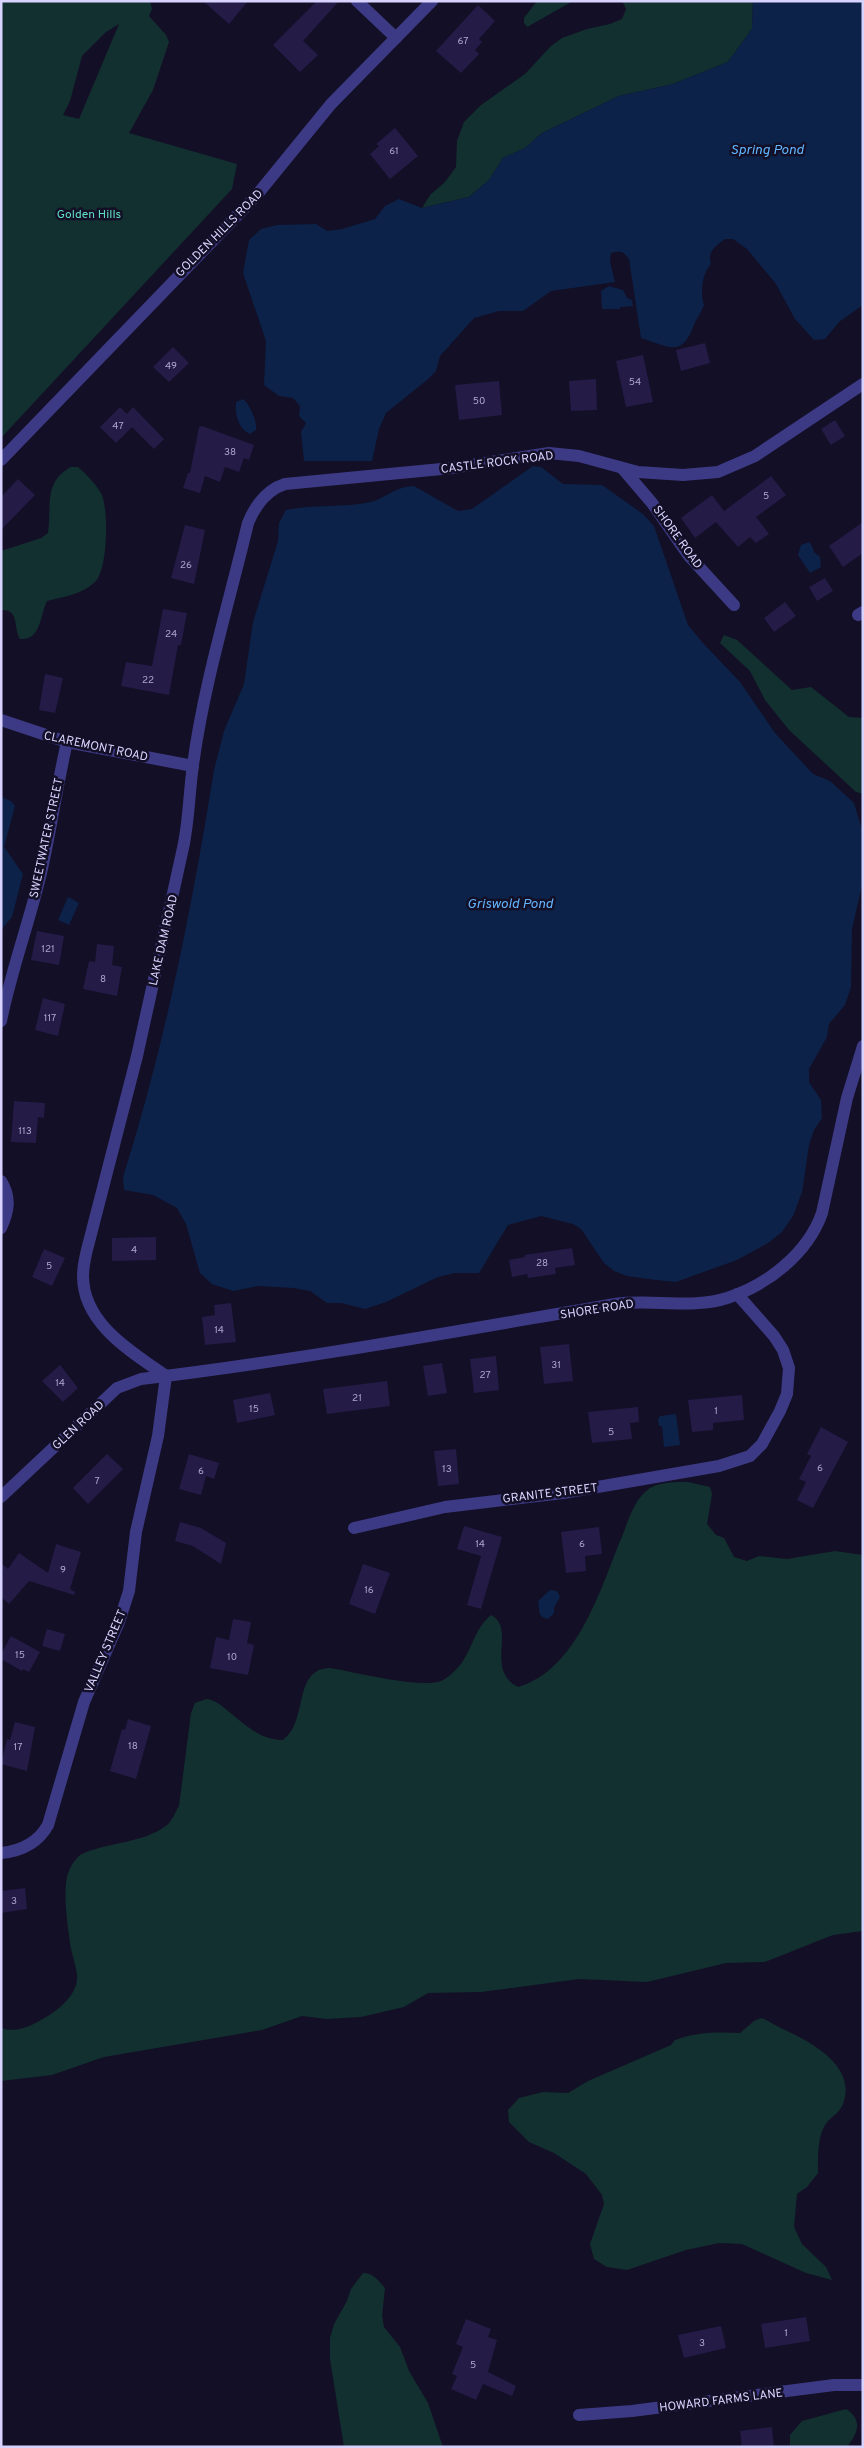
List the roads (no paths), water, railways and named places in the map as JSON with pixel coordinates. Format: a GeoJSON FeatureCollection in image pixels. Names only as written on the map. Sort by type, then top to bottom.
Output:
{"type":"FeatureCollection","features":[{"type":"Feature","properties":{"kind":"street"},"geometry":{"type":"LineString","coordinates":[[357,1],[396,38]]}},
{"type":"Feature","properties":{"kind":"street","name":"GOLDEN HILLS ROAD"},"geometry":{"type":"LineString","coordinates":[[1,460],[262,190],[316,121],[432,1]]}},
{"type":"Feature","properties":{"kind":"street","name":"CASTLE ROCK ROAD"},"geometry":{"type":"LineString","coordinates":[[285,484],[452,468],[549,454],[579,456],[623,469],[683,475],[718,472],[774,444],[863,384]]}},
{"type":"Feature","properties":{"kind":"street","name":"SHORE ROAD"},"geometry":{"type":"LineString","coordinates":[[623,469],[652,503],[689,556],[734,605]]}},
{"type":"Feature","properties":{"kind":"street","name":"LAKE DAM ROAD"},"geometry":{"type":"LineString","coordinates":[[166,1376],[130,1350],[106,1329],[90,1305],[83,1276],[89,1242],[138,1056],[184,848],[189,818],[193,766],[216,649],[248,523],[265,496],[285,484]]}},
{"type":"Feature","properties":{"kind":"street","name":"CLAREMONT ROAD"},"geometry":{"type":"LineString","coordinates":[[1,720],[68,742],[193,766]]}},
{"type":"Feature","properties":{"kind":"street","name":"SWEETWATER STREET"},"geometry":{"type":"LineString","coordinates":[[1,1021],[14,962],[41,872],[55,795],[68,742]]}},
{"type":"Feature","properties":{"kind":"street","name":"SHORE ROAD"},"geometry":{"type":"LineString","coordinates":[[166,1376],[394,1342],[617,1304],[716,1300],[737,1294],[782,1267],[804,1247],[815,1230],[822,1213],[847,1098],[863,1046]]}},
{"type":"Feature","properties":{"kind":"street"},"geometry":{"type":"LineString","coordinates":[[1,1181],[9,1200],[7,1214],[1,1228]]}},
{"type":"Feature","properties":{"kind":"street","name":"GRANITE STREET"},"geometry":{"type":"LineString","coordinates":[[354,1528],[445,1507],[563,1493],[719,1466],[746,1458],[762,1444],[780,1411],[787,1394],[789,1368],[783,1350],[774,1336],[737,1294]]}},
{"type":"Feature","properties":{"kind":"street","name":"GLEN ROAD"},"geometry":{"type":"LineString","coordinates":[[1,1496],[119,1386],[142,1379],[166,1376]]}},
{"type":"Feature","properties":{"kind":"street","name":"VALLEY STREET"},"geometry":{"type":"LineString","coordinates":[[1,1853],[18,1850],[33,1842],[48,1825],[87,1694],[122,1613],[131,1579],[139,1516],[164,1404],[166,1376]]}},
{"type":"Feature","properties":{"kind":"street","name":"HOWARD FARMS LANE"},"geometry":{"type":"LineString","coordinates":[[579,2415],[632,2412],[834,2386],[863,2386]]}},
{"type":"Feature","properties":{"kind":"water","name":"Spring Pond"},"geometry":{"type":"Polygon","coordinates":[[[753,1],[863,1],[863,305],[839,322],[825,339],[814,340],[795,319],[776,284],[747,249],[733,239],[725,239],[711,252],[711,264],[703,283],[702,295],[704,305],[689,337],[679,346],[666,346],[641,338],[629,259],[622,252],[611,253],[610,262],[615,282],[551,291],[523,311],[499,311],[474,318],[440,356],[436,371],[386,413],[379,429],[372,461],[304,461],[301,432],[306,423],[299,416],[300,406],[293,398],[279,396],[264,385],[266,341],[243,273],[249,240],[261,229],[277,225],[316,224],[327,231],[342,229],[375,219],[385,206],[399,199],[422,208],[469,197],[489,180],[503,158],[525,148],[542,133],[619,96],[673,84],[728,62],[752,29],[753,1]]]}},
{"type":"Feature","properties":{"kind":"water"},"geometry":{"type":"Polygon","coordinates":[[[609,286],[623,290],[627,298],[632,300],[633,306],[620,307],[620,309],[602,309],[601,291],[609,286]]]}},
{"type":"Feature","properties":{"kind":"water"},"geometry":{"type":"Polygon","coordinates":[[[243,399],[256,423],[256,430],[250,434],[240,425],[236,411],[236,402],[243,399]]]}},
{"type":"Feature","properties":{"kind":"water","name":"Griswold Pond"},"geometry":{"type":"Polygon","coordinates":[[[533,466],[541,467],[563,484],[602,485],[643,514],[654,526],[688,625],[740,682],[775,733],[813,774],[830,781],[854,803],[863,833],[863,881],[852,929],[851,987],[845,1005],[829,1024],[827,1037],[809,1069],[809,1082],[821,1100],[822,1118],[814,1130],[809,1145],[802,1192],[793,1216],[782,1232],[768,1243],[737,1260],[676,1282],[627,1276],[614,1271],[604,1263],[581,1229],[573,1224],[541,1216],[508,1225],[479,1273],[455,1273],[438,1277],[386,1302],[365,1309],[341,1303],[327,1303],[310,1291],[293,1288],[258,1286],[233,1291],[212,1284],[200,1273],[186,1224],[177,1208],[153,1195],[124,1190],[123,1177],[152,1077],[176,975],[187,924],[214,770],[224,731],[244,684],[253,622],[278,541],[279,523],[286,510],[371,502],[396,490],[414,486],[458,511],[472,509],[533,466]]]}},
{"type":"Feature","properties":{"kind":"water"},"geometry":{"type":"Polygon","coordinates":[[[809,542],[814,552],[820,557],[821,567],[810,573],[798,555],[801,545],[809,542]]]}},
{"type":"Feature","properties":{"kind":"water"},"geometry":{"type":"Polygon","coordinates":[[[1,797],[11,801],[15,806],[4,847],[23,874],[12,917],[1,930],[1,797]]]}},
{"type":"Feature","properties":{"kind":"water"},"geometry":{"type":"Polygon","coordinates":[[[68,897],[79,903],[69,925],[58,920],[68,897]]]}},
{"type":"Feature","properties":{"kind":"water"},"geometry":{"type":"Polygon","coordinates":[[[676,1414],[680,1445],[664,1447],[662,1426],[659,1426],[658,1419],[660,1416],[676,1414]]]}},
{"type":"Feature","properties":{"kind":"water"},"geometry":{"type":"Polygon","coordinates":[[[550,1590],[557,1591],[560,1597],[554,1608],[554,1613],[548,1619],[542,1617],[538,1601],[550,1590]]]}},
{"type":"Feature","properties":{"kind":"park label","name":"Golden Hills"},"geometry":{"type":"Point","coordinates":[89,214]}}]}
